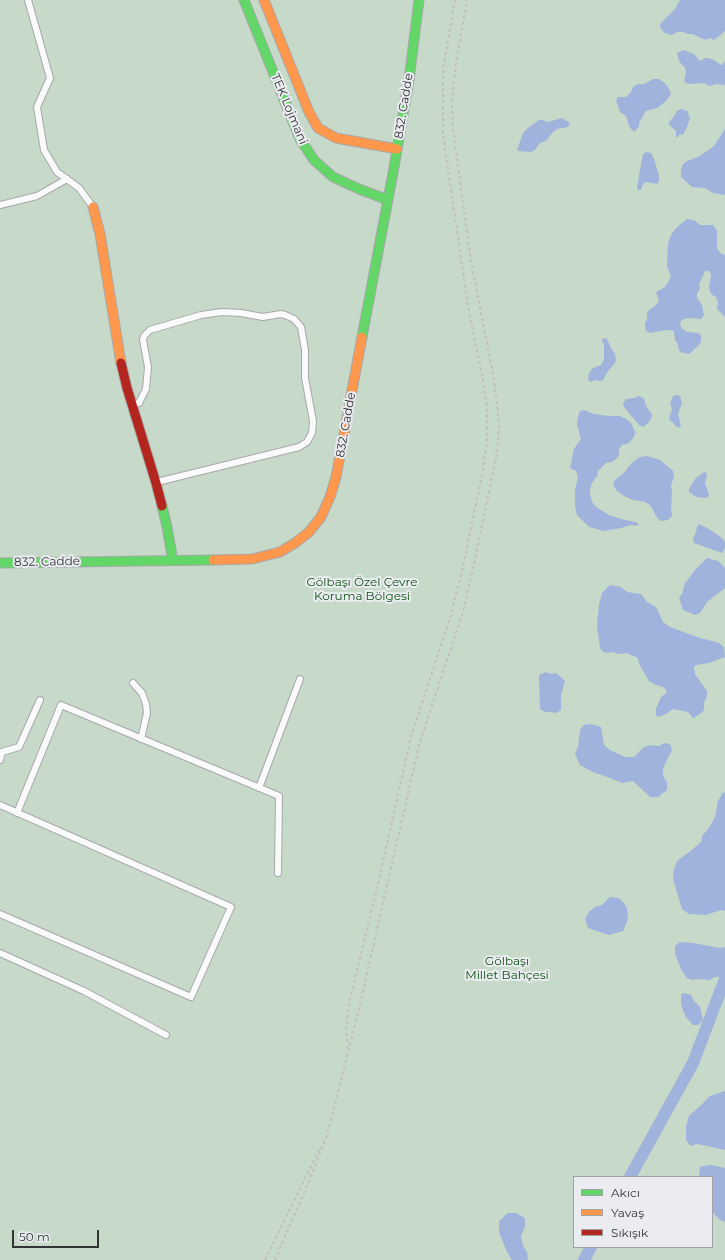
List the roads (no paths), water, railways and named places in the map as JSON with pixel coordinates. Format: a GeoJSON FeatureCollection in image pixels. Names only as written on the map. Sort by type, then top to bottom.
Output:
{"type":"FeatureCollection","features":[{"type":"Feature","properties":{"kind":"street","name":"TEK Lojmani"},"geometry":{"type":"LineString","coordinates":[[244,0],[300,139],[314,160],[333,177],[388,200]]}},
{"type":"Feature","properties":{"kind":"street","name":"TEK Lojmani"},"geometry":{"type":"LineString","coordinates":[[264,0],[309,112],[318,128],[336,138],[397,149]]}},
{"type":"Feature","properties":{"kind":"street","name":"832. Cadde"},"geometry":{"type":"LineString","coordinates":[[0,563],[252,559],[280,552],[309,532],[321,517],[330,497],[336,477],[397,149],[409,80],[419,0]]}},
{"type":"Feature","properties":{"kind":"street"},"geometry":{"type":"LineString","coordinates":[[93,207],[100,234],[119,355],[132,405],[156,483],[167,527],[173,561]]}},
{"type":"Feature","properties":{"kind":"lane"},"geometry":{"type":"LineString","coordinates":[[28,0],[50,78],[37,107],[44,150],[57,172],[79,188],[93,207]]}},
{"type":"Feature","properties":{"kind":"lane"},"geometry":{"type":"LineString","coordinates":[[0,205],[38,196],[67,179]]}},
{"type":"Feature","properties":{"kind":"lane"},"geometry":{"type":"LineString","coordinates":[[132,405],[139,403],[146,389],[148,367],[143,340],[144,336],[150,330],[201,316],[227,312],[240,312],[263,317],[280,314],[285,315],[294,319],[301,327],[305,350],[305,378],[313,421],[312,433],[307,442],[299,447],[156,483]]}},
{"type":"Feature","properties":{"kind":"lane"},"geometry":{"type":"LineString","coordinates":[[259,788],[300,680]]}},
{"type":"Feature","properties":{"kind":"lane"},"geometry":{"type":"LineString","coordinates":[[133,683],[142,693],[146,704],[147,714],[141,739]]}},
{"type":"Feature","properties":{"kind":"lane"},"geometry":{"type":"LineString","coordinates":[[0,760],[1,751],[19,747],[40,700]]}},
{"type":"Feature","properties":{"kind":"lane"},"geometry":{"type":"LineString","coordinates":[[17,813],[61,705],[279,796],[278,873]]}},
{"type":"Feature","properties":{"kind":"lane"},"geometry":{"type":"LineString","coordinates":[[0,805],[231,907],[191,997],[0,914]]}},
{"type":"Feature","properties":{"kind":"lane"},"geometry":{"type":"LineString","coordinates":[[0,953],[84,991],[166,1035]]}},
{"type":"Feature","properties":{"kind":"water"},"geometry":{"type":"Polygon","coordinates":[[[680,0],[725,0],[725,31],[714,40],[710,38],[705,40],[693,34],[683,32],[677,32],[672,35],[665,33],[661,29],[660,24],[675,9],[680,0]]]}},
{"type":"Feature","properties":{"kind":"water"},"geometry":{"type":"Polygon","coordinates":[[[683,50],[694,54],[700,61],[708,58],[721,65],[725,60],[725,85],[716,84],[710,86],[704,83],[688,84],[684,81],[686,72],[685,68],[679,61],[677,53],[683,50]]]}},
{"type":"Feature","properties":{"kind":"water"},"geometry":{"type":"Polygon","coordinates":[[[653,79],[659,79],[665,83],[671,94],[666,101],[657,108],[646,111],[639,123],[639,127],[634,132],[630,128],[626,116],[620,112],[616,100],[618,97],[626,97],[634,86],[644,84],[653,79]]]}},
{"type":"Feature","properties":{"kind":"water"},"geometry":{"type":"Polygon","coordinates":[[[681,109],[687,111],[690,118],[683,135],[680,134],[676,137],[676,131],[669,125],[669,122],[677,111],[681,109]]]}},
{"type":"Feature","properties":{"kind":"water"},"geometry":{"type":"Polygon","coordinates":[[[562,118],[570,123],[568,127],[557,129],[547,140],[539,144],[535,150],[531,152],[517,150],[523,133],[529,127],[539,120],[548,122],[562,118]]]}},
{"type":"Feature","properties":{"kind":"water"},"geometry":{"type":"Polygon","coordinates":[[[725,129],[725,195],[713,193],[705,188],[692,187],[681,177],[681,169],[683,164],[700,156],[714,146],[725,129]]]}},
{"type":"Feature","properties":{"kind":"water"},"geometry":{"type":"Polygon","coordinates":[[[646,152],[651,153],[654,159],[659,181],[657,184],[646,182],[643,184],[641,190],[638,190],[637,187],[643,154],[646,152]]]}},
{"type":"Feature","properties":{"kind":"water"},"geometry":{"type":"Polygon","coordinates":[[[687,219],[694,220],[700,225],[713,225],[717,231],[717,248],[720,253],[725,255],[725,317],[717,309],[718,303],[716,297],[711,294],[709,288],[711,275],[709,271],[705,271],[699,285],[700,289],[697,293],[697,298],[702,305],[704,315],[701,319],[688,318],[682,320],[680,323],[681,328],[684,330],[699,333],[701,336],[701,342],[689,354],[680,352],[678,344],[675,340],[674,331],[666,330],[650,333],[646,331],[645,324],[647,312],[659,301],[656,292],[665,287],[671,277],[667,266],[668,244],[671,235],[676,228],[687,219]]]}},
{"type":"Feature","properties":{"kind":"water"},"geometry":{"type":"Polygon","coordinates":[[[603,338],[607,339],[615,354],[616,360],[603,380],[595,380],[591,382],[588,380],[589,373],[593,368],[601,365],[604,360],[603,338]]]}},
{"type":"Feature","properties":{"kind":"water"},"geometry":{"type":"Polygon","coordinates":[[[638,396],[644,399],[647,408],[652,414],[651,419],[643,427],[639,425],[623,404],[626,399],[635,398],[638,396]]]}},
{"type":"Feature","properties":{"kind":"water"},"geometry":{"type":"Polygon","coordinates":[[[673,396],[680,396],[682,403],[678,414],[681,426],[678,428],[669,419],[672,409],[670,403],[673,396]]]}},
{"type":"Feature","properties":{"kind":"water"},"geometry":{"type":"Polygon","coordinates":[[[584,410],[594,414],[620,416],[631,423],[635,432],[634,437],[629,443],[622,445],[616,459],[612,462],[606,463],[598,471],[597,476],[592,483],[590,494],[592,502],[596,507],[609,515],[638,523],[638,526],[631,525],[604,531],[589,527],[577,515],[575,506],[575,491],[578,477],[576,471],[570,468],[574,449],[581,439],[577,424],[578,417],[580,411],[584,410]]]}},
{"type":"Feature","properties":{"kind":"water"},"geometry":{"type":"Polygon","coordinates":[[[647,456],[660,460],[673,471],[674,477],[671,485],[672,516],[668,520],[661,521],[658,519],[650,505],[645,502],[626,497],[617,491],[613,485],[615,480],[625,472],[634,461],[640,457],[647,456]]]}},
{"type":"Feature","properties":{"kind":"water"},"geometry":{"type":"Polygon","coordinates":[[[704,472],[707,476],[705,483],[709,494],[708,497],[705,498],[696,497],[689,492],[689,489],[695,479],[704,472]]]}},
{"type":"Feature","properties":{"kind":"water"},"geometry":{"type":"Polygon","coordinates":[[[699,524],[722,538],[725,542],[725,548],[722,553],[694,543],[693,539],[699,524]]]}},
{"type":"Feature","properties":{"kind":"water"},"geometry":{"type":"Polygon","coordinates":[[[707,558],[718,561],[725,568],[725,588],[707,602],[700,613],[695,615],[683,610],[679,597],[682,594],[685,583],[707,558]]]}},
{"type":"Feature","properties":{"kind":"water"},"geometry":{"type":"Polygon","coordinates":[[[610,585],[621,587],[627,592],[641,594],[647,602],[656,607],[663,622],[670,627],[719,643],[724,647],[725,657],[709,663],[696,665],[694,667],[695,674],[707,691],[704,710],[700,714],[693,718],[688,712],[673,709],[658,717],[656,715],[656,709],[661,697],[667,691],[663,687],[649,681],[639,664],[638,658],[627,653],[618,654],[614,652],[603,652],[600,648],[597,626],[599,604],[602,593],[610,585]]]}},
{"type":"Feature","properties":{"kind":"water"},"geometry":{"type":"Polygon","coordinates":[[[546,672],[551,674],[556,673],[565,681],[561,695],[561,710],[556,713],[545,712],[540,709],[539,675],[546,672]]]}},
{"type":"Feature","properties":{"kind":"water"},"geometry":{"type":"Polygon","coordinates":[[[590,724],[601,727],[604,745],[610,750],[625,757],[634,757],[644,747],[651,745],[659,746],[664,743],[670,744],[672,750],[663,768],[663,776],[667,782],[667,790],[658,797],[650,797],[633,781],[622,783],[593,772],[580,765],[575,754],[578,746],[580,730],[584,725],[590,724]]]}},
{"type":"Feature","properties":{"kind":"water"},"geometry":{"type":"Polygon","coordinates":[[[723,792],[725,793],[725,911],[721,910],[706,915],[689,914],[682,909],[673,879],[674,869],[677,861],[701,842],[702,836],[709,828],[715,817],[718,801],[723,792]]]}},
{"type":"Feature","properties":{"kind":"water"},"geometry":{"type":"Polygon","coordinates":[[[610,897],[619,898],[627,908],[628,919],[623,931],[609,935],[588,928],[585,919],[589,912],[595,907],[602,905],[610,897]]]}},
{"type":"Feature","properties":{"kind":"water"},"geometry":{"type":"Polygon","coordinates":[[[680,942],[720,948],[725,947],[725,976],[715,977],[709,980],[692,980],[687,978],[682,971],[675,954],[675,946],[680,942]]]}},
{"type":"Feature","properties":{"kind":"water"},"geometry":{"type":"Polygon","coordinates":[[[685,993],[691,995],[700,1007],[703,1020],[698,1025],[693,1025],[683,1011],[681,994],[685,993]]]}},
{"type":"Feature","properties":{"kind":"water"},"geometry":{"type":"Polygon","coordinates":[[[725,1091],[725,1150],[697,1144],[691,1146],[686,1140],[686,1126],[689,1116],[710,1096],[725,1091]]]}},
{"type":"Feature","properties":{"kind":"water"},"geometry":{"type":"Polygon","coordinates":[[[711,1165],[725,1168],[725,1222],[720,1220],[713,1213],[713,1176],[699,1176],[700,1167],[711,1165]]]}},
{"type":"Feature","properties":{"kind":"water"},"geometry":{"type":"Polygon","coordinates":[[[508,1213],[516,1213],[525,1218],[525,1226],[521,1237],[523,1246],[527,1252],[528,1260],[512,1260],[507,1252],[499,1232],[499,1221],[508,1213]]]}},
{"type":"Feature","properties":{"kind":"waterway"},"geometry":{"type":"LineString","coordinates":[[631,1176],[693,1063],[725,979]]}},
{"type":"Feature","properties":{"kind":"waterway"},"geometry":{"type":"LineString","coordinates":[[584,1260],[590,1248]]}},
{"type":"Feature","properties":{"kind":"park label","name":"Gölbaşı Özel Çevre Koruma Bölgesi"},"geometry":{"type":"Point","coordinates":[362,589]}},
{"type":"Feature","properties":{"kind":"park label","name":"Gölbaşı Millet Bahçesi"},"geometry":{"type":"Point","coordinates":[507,968]}}]}
